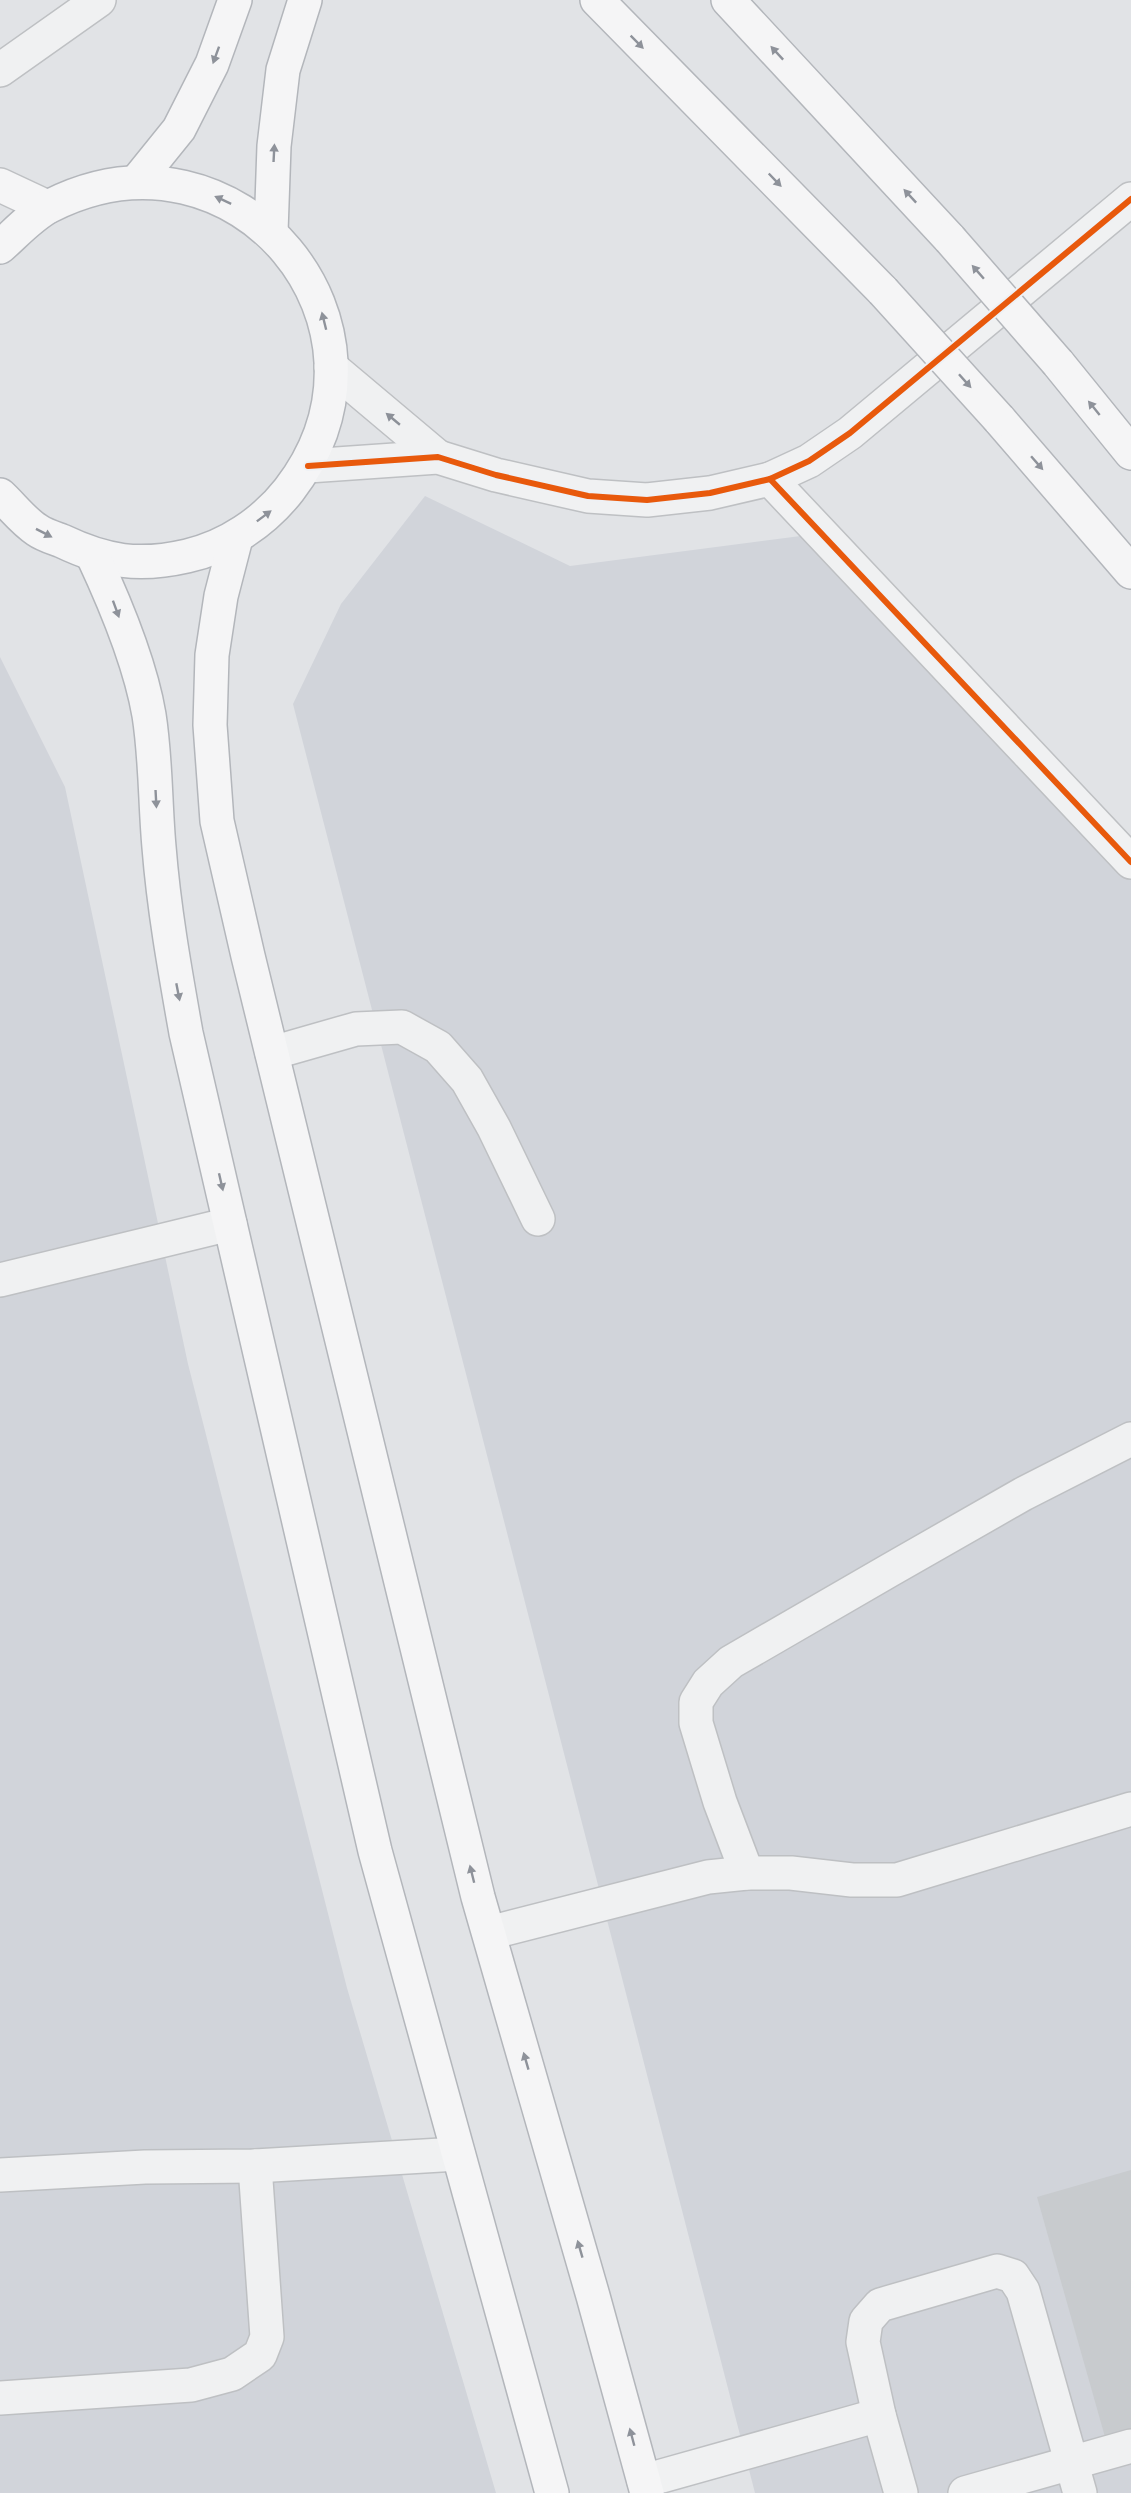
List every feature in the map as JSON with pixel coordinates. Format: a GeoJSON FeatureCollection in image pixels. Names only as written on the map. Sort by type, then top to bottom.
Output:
{"type":"FeatureCollection","features":[{"type":"Feature","properties":{"kind":"main road"},"geometry":{"type":"LineString","coordinates":[[137,181],[179,129],[212,64],[235,0]]}},
{"type":"Feature","properties":{"kind":"main road"},"geometry":{"type":"LineString","coordinates":[[271,232],[274,146],[283,70],[305,0]]}},
{"type":"Feature","properties":{"kind":"main road"},"geometry":{"type":"LineString","coordinates":[[597,0],[883,291],[999,419],[1131,572]]}},
{"type":"Feature","properties":{"kind":"main road"},"geometry":{"type":"LineString","coordinates":[[728,0],[950,239],[1058,363],[1131,453]]}},
{"type":"Feature","properties":{"kind":"main road"},"geometry":{"type":"LineString","coordinates":[[0,247],[47,207],[90,188],[137,181],[166,183],[195,189],[223,199],[248,214],[271,232],[303,271],[324,317],[332,367],[326,418],[308,466],[277,506],[236,538],[201,553],[165,561],[129,562],[93,555],[37,530],[0,495]]}},
{"type":"Feature","properties":{"kind":"main road"},"geometry":{"type":"LineString","coordinates":[[0,185],[47,207]]}},
{"type":"Feature","properties":{"kind":"main road"},"geometry":{"type":"LineString","coordinates":[[236,538],[221,596],[212,655],[212,746],[218,821],[272,1053],[489,1933],[645,2487]]}},
{"type":"Feature","properties":{"kind":"main road"},"geometry":{"type":"LineString","coordinates":[[93,555],[109,589],[149,713],[168,937],[186,1033],[375,1851],[552,2493]]}},
{"type":"Feature","properties":{"kind":"street"},"geometry":{"type":"LineString","coordinates":[[0,70],[99,0]]}},
{"type":"Feature","properties":{"kind":"street"},"geometry":{"type":"LineString","coordinates":[[308,466],[438,457],[496,475],[600,497],[647,500],[710,493],[770,479],[809,461],[850,433],[1131,199]]}},
{"type":"Feature","properties":{"kind":"street"},"geometry":{"type":"LineString","coordinates":[[332,367],[438,457]]}},
{"type":"Feature","properties":{"kind":"street"},"geometry":{"type":"LineString","coordinates":[[770,479],[1131,862]]}},
{"type":"Feature","properties":{"kind":"street"},"geometry":{"type":"LineString","coordinates":[[272,1053],[356,1029],[402,1027],[438,1047],[467,1080],[538,1219]]}},
{"type":"Feature","properties":{"kind":"street"},"geometry":{"type":"LineString","coordinates":[[0,1280],[230,1224]]}},
{"type":"Feature","properties":{"kind":"street"},"geometry":{"type":"LineString","coordinates":[[747,1873],[720,1802],[696,1723],[696,1702],[708,1683],[731,1662],[890,1570],[1023,1494],[1131,1439]]}},
{"type":"Feature","properties":{"kind":"street"},"geometry":{"type":"LineString","coordinates":[[489,1933],[708,1877],[747,1873],[791,1873],[852,1880],[897,1880],[1131,1809]]}},
{"type":"Feature","properties":{"kind":"street"},"geometry":{"type":"LineString","coordinates":[[0,2175],[145,2167],[255,2166],[458,2154]]}},
{"type":"Feature","properties":{"kind":"street"},"geometry":{"type":"LineString","coordinates":[[0,2398],[191,2385],[232,2374],[260,2355],[267,2337],[255,2166]]}},
{"type":"Feature","properties":{"kind":"street"},"geometry":{"type":"LineString","coordinates":[[901,2493],[879,2415],[863,2342],[866,2321],[880,2304],[997,2271],[1013,2276],[1023,2291],[1076,2478]]}},
{"type":"Feature","properties":{"kind":"street"},"geometry":{"type":"LineString","coordinates":[[645,2487],[879,2415]]}},
{"type":"Feature","properties":{"kind":"street"},"geometry":{"type":"LineString","coordinates":[[965,2493],[1076,2478],[1131,2446]]}},
{"type":"Feature","properties":{"kind":"shaded area"},"geometry":{"type":"Polygon","coordinates":[[[425,496],[570,566],[824,533],[1131,848],[1131,2493],[755,2493],[293,704],[341,604],[425,496]]]}},
{"type":"Feature","properties":{"kind":"shaded area"},"geometry":{"type":"Polygon","coordinates":[[[0,657],[65,787],[188,1364],[347,1988],[496,2493],[0,2493],[0,657]]]}},
{"type":"Feature","properties":{"kind":"building"},"geometry":{"type":"Polygon","coordinates":[[[1131,2170],[1131,2437],[1107,2444],[1037,2197],[1131,2170]]]}},
{"type":"Feature","properties":{"kind":"cycle path"},"geometry":{"type":"LineString","coordinates":[[308,466],[438,457],[496,475],[588,496],[647,500],[710,493],[770,479],[809,461],[850,433],[1131,199]]}},
{"type":"Feature","properties":{"kind":"cycle path"},"geometry":{"type":"LineString","coordinates":[[770,479],[1131,862]]}}]}
